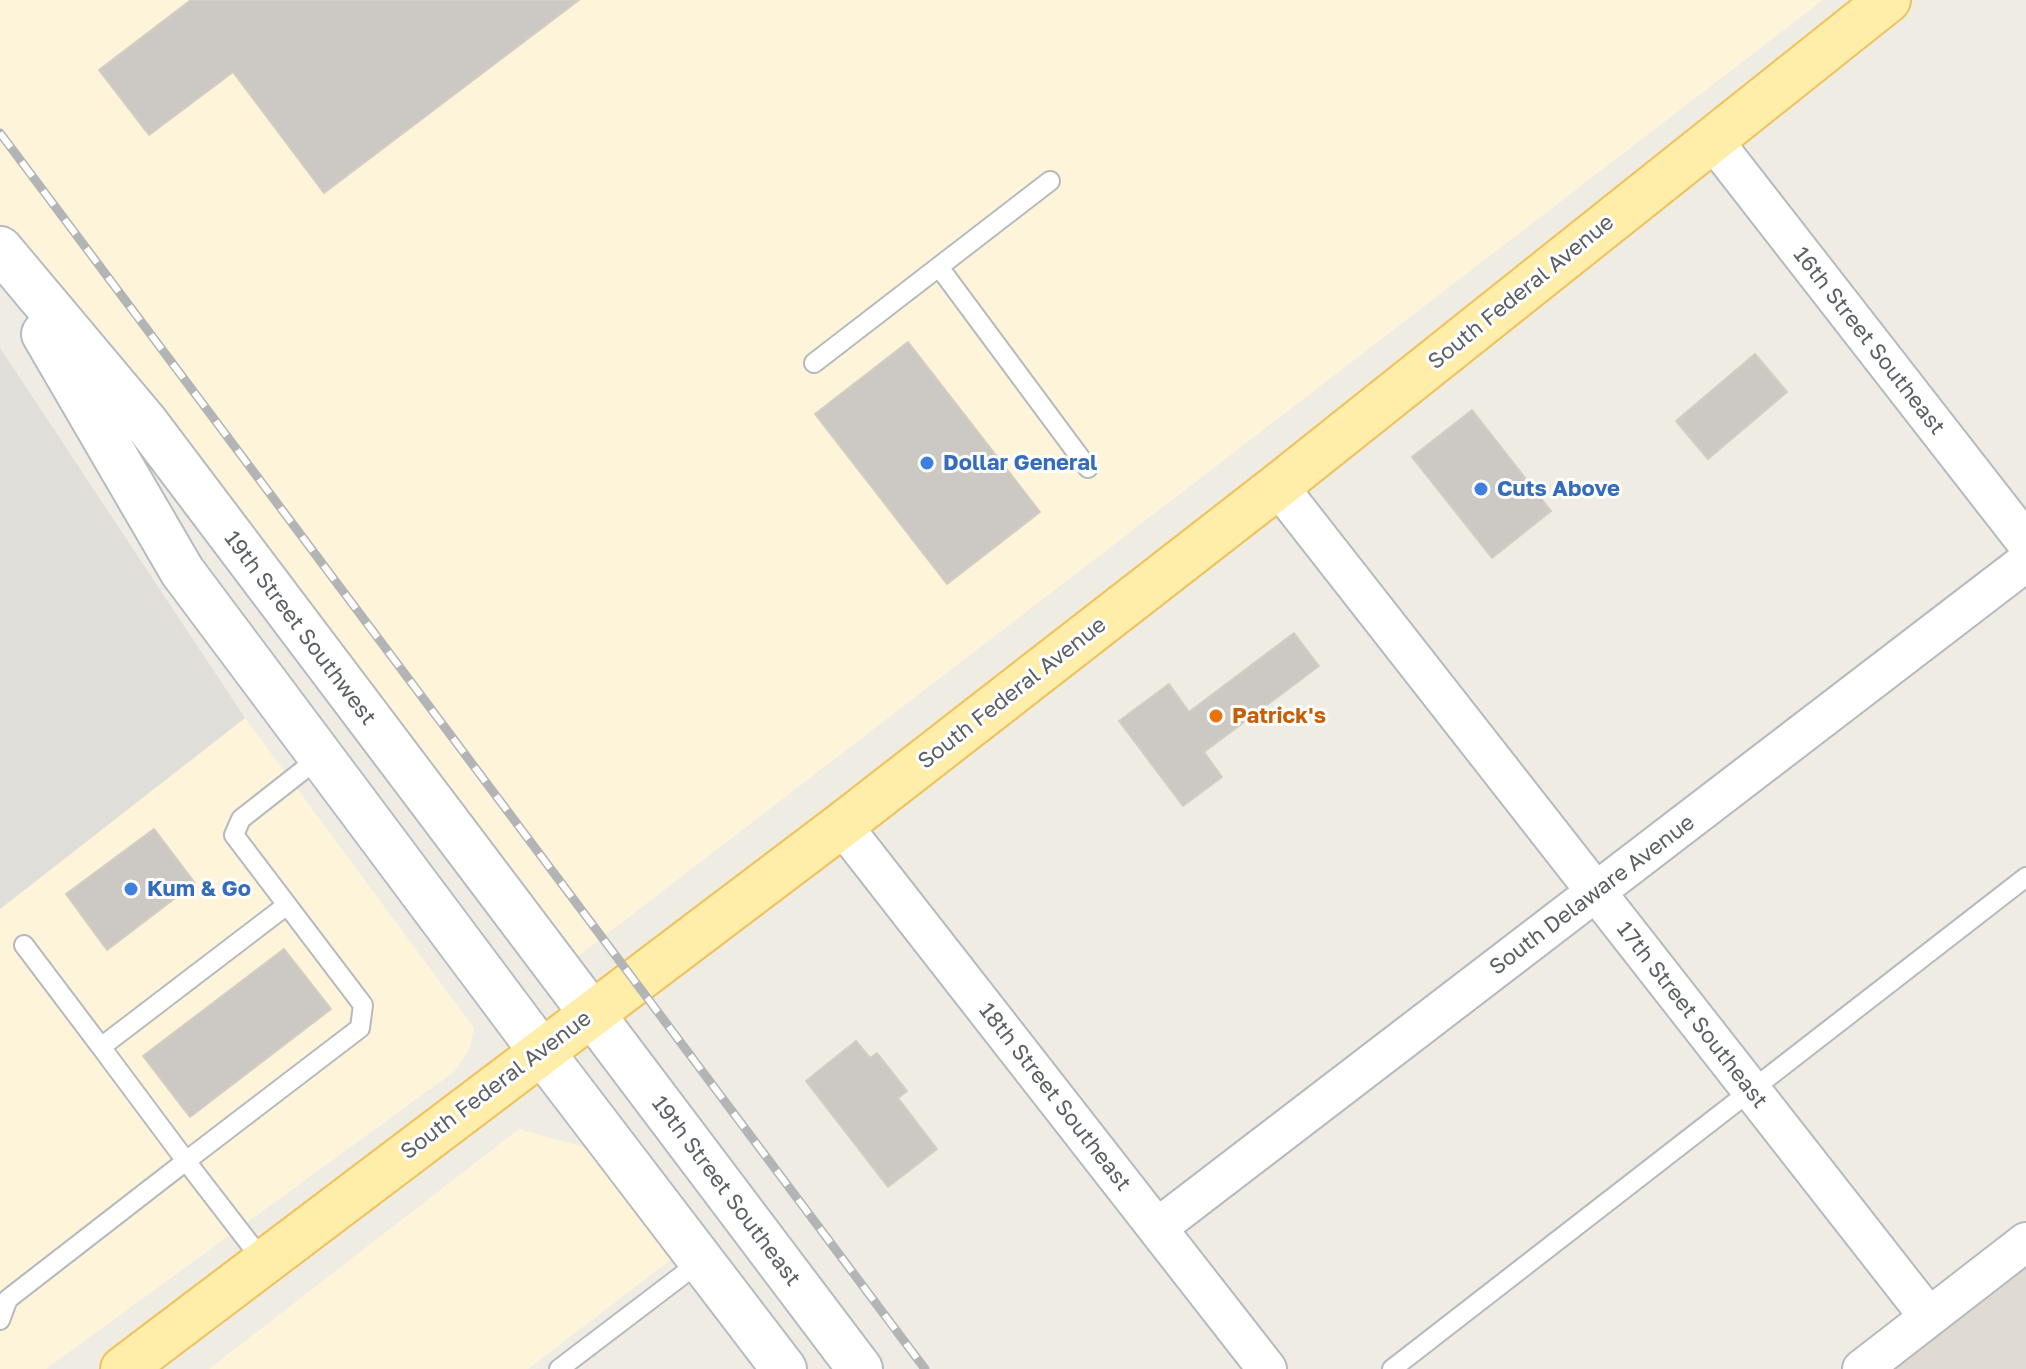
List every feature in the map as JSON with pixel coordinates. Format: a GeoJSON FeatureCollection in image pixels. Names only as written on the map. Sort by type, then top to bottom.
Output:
{"type":"FeatureCollection","features":[{"type":"Feature","properties":{"kind":"main road","name":"South Federal Avenue"},"geometry":{"type":"LineString","coordinates":[[123,1369],[842,825],[1278,486],[1888,0]]}},
{"type":"Feature","properties":{"kind":"main road","name":"19th Street Southwest"},"geometry":{"type":"LineString","coordinates":[[0,249],[146,423],[591,1014]]}},
{"type":"Feature","properties":{"kind":"main road"},"geometry":{"type":"LineString","coordinates":[[0,258],[182,571],[541,1051],[784,1369]]}},
{"type":"Feature","properties":{"kind":"main road","name":"19th Street Southeast"},"geometry":{"type":"LineString","coordinates":[[591,1014],[860,1369]]}},
{"type":"Feature","properties":{"kind":"street","name":"16th Street Southeast"},"geometry":{"type":"LineString","coordinates":[[1712,139],[2026,542]]}},
{"type":"Feature","properties":{"kind":"street","name":"17th Street Southeast"},"geometry":{"type":"LineString","coordinates":[[1278,486],[1929,1317]]}},
{"type":"Feature","properties":{"kind":"street","name":"South Delaware Avenue"},"geometry":{"type":"LineString","coordinates":[[1157,1228],[2026,562]]}},
{"type":"Feature","properties":{"kind":"street","name":"18th Street Southeast"},"geometry":{"type":"LineString","coordinates":[[842,825],[1267,1369]]}},
{"type":"Feature","properties":{"kind":"street"},"geometry":{"type":"LineString","coordinates":[[1862,1369],[2026,1242]]}},
{"type":"Feature","properties":{"kind":"lane"},"geometry":{"type":"LineString","coordinates":[[814,363],[1050,181]]}},
{"type":"Feature","properties":{"kind":"lane"},"geometry":{"type":"LineString","coordinates":[[939,267],[1088,468]]}},
{"type":"Feature","properties":{"kind":"lane"},"geometry":{"type":"LineString","coordinates":[[0,1320],[8,1299],[360,1028],[363,1005],[234,835],[241,819],[320,757]]}},
{"type":"Feature","properties":{"kind":"lane"},"geometry":{"type":"LineString","coordinates":[[1392,1369],[2026,877]]}},
{"type":"Feature","properties":{"kind":"lane"},"geometry":{"type":"LineString","coordinates":[[101,1047],[287,905]]}},
{"type":"Feature","properties":{"kind":"lane"},"geometry":{"type":"LineString","coordinates":[[24,945],[263,1261]]}},
{"type":"Feature","properties":{"kind":"lane"},"geometry":{"type":"LineString","coordinates":[[559,1369],[701,1261]]}},
{"type":"Feature","properties":{"kind":"shaded area"},"geometry":{"type":"Polygon","coordinates":[[[0,0],[1823,0],[569,963],[0,223],[0,0]]]}},
{"type":"Feature","properties":{"kind":"shaded area"},"geometry":{"type":"Polygon","coordinates":[[[0,348],[245,718],[0,909],[0,348]]]}},
{"type":"Feature","properties":{"kind":"shaded area"},"geometry":{"type":"Polygon","coordinates":[[[245,718],[474,1028],[470,1048],[455,1071],[46,1369],[0,1369],[0,909],[245,718]]]}},
{"type":"Feature","properties":{"kind":"shaded area"},"geometry":{"type":"Polygon","coordinates":[[[519,1129],[584,1147],[682,1251],[528,1369],[209,1369],[519,1129]]]}},
{"type":"Feature","properties":{"kind":"shaded area"},"geometry":{"type":"Polygon","coordinates":[[[2026,1242],[2026,1369],[1862,1369],[2026,1242]]]}},
{"type":"Feature","properties":{"kind":"building"},"geometry":{"type":"Polygon","coordinates":[[[191,0],[579,0],[324,193],[233,72],[149,135],[99,70],[191,0]]]}},
{"type":"Feature","properties":{"kind":"building","name":"Dollar General"},"geometry":{"type":"Polygon","coordinates":[[[908,342],[1040,512],[947,584],[815,414],[908,342]]]}},
{"type":"Feature","properties":{"kind":"building"},"geometry":{"type":"Polygon","coordinates":[[[1755,354],[1787,392],[1708,459],[1676,421],[1755,354]]]}},
{"type":"Feature","properties":{"kind":"building"},"geometry":{"type":"Polygon","coordinates":[[[1472,410],[1551,511],[1492,558],[1412,457],[1472,410]]]}},
{"type":"Feature","properties":{"kind":"building"},"geometry":{"type":"Polygon","coordinates":[[[1294,633],[1319,666],[1204,752],[1222,777],[1183,806],[1119,721],[1169,684],[1189,712],[1294,633]]]}},
{"type":"Feature","properties":{"kind":"building","name":"Kum & Go"},"geometry":{"type":"Polygon","coordinates":[[[154,829],[195,883],[107,950],[66,894],[154,829]]]}},
{"type":"Feature","properties":{"kind":"building","name":"Kum & Go"},"geometry":{"type":"Polygon","coordinates":[[[284,949],[331,1009],[190,1117],[143,1056],[284,949]]]}},
{"type":"Feature","properties":{"kind":"building"},"geometry":{"type":"Polygon","coordinates":[[[856,1041],[870,1058],[877,1053],[907,1091],[898,1098],[937,1149],[888,1187],[806,1081],[856,1041]]]}},
{"type":"Feature","properties":{"kind":"railway"},"geometry":{"type":"LineString","coordinates":[[0,133],[925,1369]]}},
{"type":"Feature","properties":{"kind":"place","name":"Dollar General"},"geometry":{"type":"Point","coordinates":[927,463]}},
{"type":"Feature","properties":{"kind":"place","name":"Cuts Above"},"geometry":{"type":"Point","coordinates":[1481,489]}},
{"type":"Feature","properties":{"kind":"place","name":"Patrick's"},"geometry":{"type":"Point","coordinates":[1216,716]}},
{"type":"Feature","properties":{"kind":"place","name":"Kum & Go"},"geometry":{"type":"Point","coordinates":[131,889]}}]}
